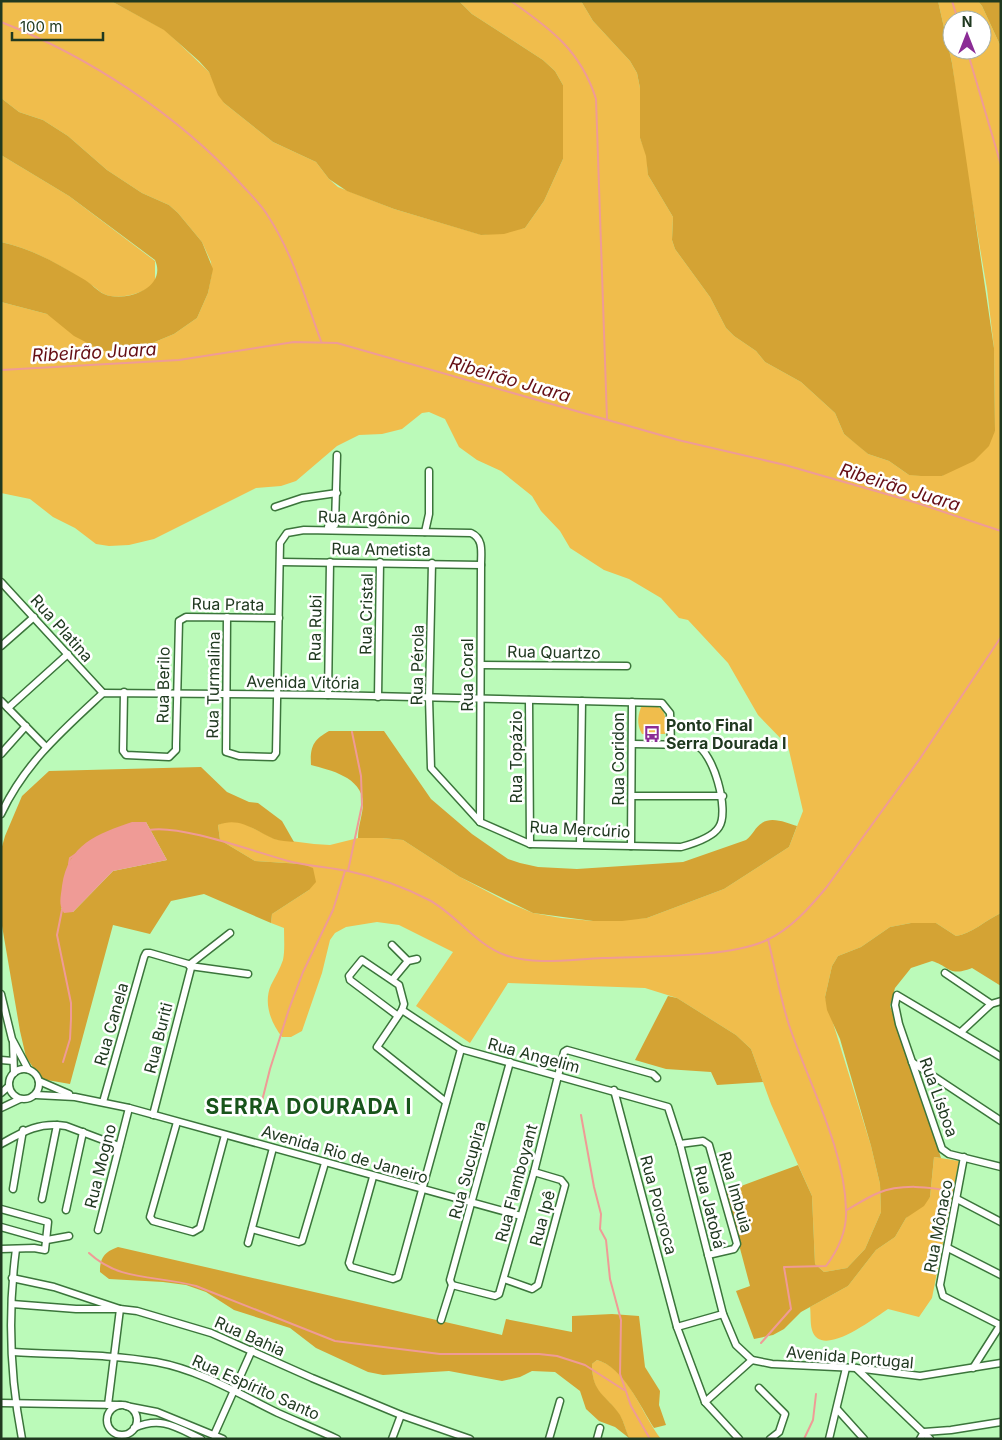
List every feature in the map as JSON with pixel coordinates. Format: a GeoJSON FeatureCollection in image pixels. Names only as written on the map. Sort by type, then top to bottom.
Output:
{"type":"FeatureCollection","features":[{"type":"Feature","properties":{"kind":"street"},"geometry":{"type":"LineString","coordinates":[[304,530],[334,526],[337,493],[337,455]]}},
{"type":"Feature","properties":{"kind":"street"},"geometry":{"type":"LineString","coordinates":[[425,532],[429,514],[428,471]]}},
{"type":"Feature","properties":{"kind":"street"},"geometry":{"type":"LineString","coordinates":[[275,507],[302,498],[337,493]]}},
{"type":"Feature","properties":{"kind":"street","name":"Rua Argônio"},"geometry":{"type":"LineString","coordinates":[[276,753],[280,543],[287,533],[304,530],[471,533]]}},
{"type":"Feature","properties":{"kind":"street","name":"Rua Coral"},"geometry":{"type":"LineString","coordinates":[[471,533],[481,540],[480,822]]}},
{"type":"Feature","properties":{"kind":"street","name":"Rua Ametista"},"geometry":{"type":"LineString","coordinates":[[280,562],[481,565]]}},
{"type":"Feature","properties":{"kind":"street","name":"Rua Rubi"},"geometry":{"type":"LineString","coordinates":[[328,696],[330,562]]}},
{"type":"Feature","properties":{"kind":"street","name":"Rua Cristal"},"geometry":{"type":"LineString","coordinates":[[378,697],[380,562]]}},
{"type":"Feature","properties":{"kind":"street","name":"Rua Pérola"},"geometry":{"type":"LineString","coordinates":[[431,768],[429,698],[432,563]]}},
{"type":"Feature","properties":{"kind":"street","name":"Rua Platina"},"geometry":{"type":"LineString","coordinates":[[1,582],[103,694]]}},
{"type":"Feature","properties":{"kind":"street"},"geometry":{"type":"LineString","coordinates":[[1,646],[34,617]]}},
{"type":"Feature","properties":{"kind":"street","name":"Rua Prata"},"geometry":{"type":"LineString","coordinates":[[179,621],[186,617],[279,618]]}},
{"type":"Feature","properties":{"kind":"street","name":"Rua Turmalina"},"geometry":{"type":"LineString","coordinates":[[227,617],[226,752],[230,755],[270,757],[276,753]]}},
{"type":"Feature","properties":{"kind":"street","name":"Rua Berilo"},"geometry":{"type":"LineString","coordinates":[[124,692],[124,752],[128,757],[162,758],[171,756],[176,750],[179,621]]}},
{"type":"Feature","properties":{"kind":"street"},"geometry":{"type":"LineString","coordinates":[[8,708],[68,654]]}},
{"type":"Feature","properties":{"kind":"street","name":"Rua Quartzo"},"geometry":{"type":"LineString","coordinates":[[481,665],[627,666]]}},
{"type":"Feature","properties":{"kind":"street","name":"Avenida Vitória"},"geometry":{"type":"LineString","coordinates":[[103,694],[124,692],[662,703],[670,713],[671,744]]}},
{"type":"Feature","properties":{"kind":"street"},"geometry":{"type":"LineString","coordinates":[[1,814],[17,782],[46,747],[103,694]]}},
{"type":"Feature","properties":{"kind":"street","name":"Rua Topázio"},"geometry":{"type":"LineString","coordinates":[[529,700],[530,844]]}},
{"type":"Feature","properties":{"kind":"street"},"geometry":{"type":"LineString","coordinates":[[1,701],[46,747]]}},
{"type":"Feature","properties":{"kind":"street"},"geometry":{"type":"LineString","coordinates":[[580,844],[582,701]]}},
{"type":"Feature","properties":{"kind":"street","name":"Rua Coridon"},"geometry":{"type":"LineString","coordinates":[[631,846],[632,702]]}},
{"type":"Feature","properties":{"kind":"street"},"geometry":{"type":"LineString","coordinates":[[1,754],[26,726]]}},
{"type":"Feature","properties":{"kind":"street"},"geometry":{"type":"LineString","coordinates":[[632,796],[723,796],[699,746],[633,744]]}},
{"type":"Feature","properties":{"kind":"street","name":"Rua Mercúrio"},"geometry":{"type":"LineString","coordinates":[[431,768],[480,822],[530,844],[681,847],[698,841],[720,826],[723,796]]}},
{"type":"Feature","properties":{"kind":"street"},"geometry":{"type":"LineString","coordinates":[[190,966],[230,933]]}},
{"type":"Feature","properties":{"kind":"street"},"geometry":{"type":"LineString","coordinates":[[392,945],[408,960]]}},
{"type":"Feature","properties":{"kind":"street","name":"Rua Canela"},"geometry":{"type":"LineString","coordinates":[[103,1102],[146,953],[190,966]]}},
{"type":"Feature","properties":{"kind":"street"},"geometry":{"type":"LineString","coordinates":[[417,959],[408,960],[393,979],[399,986],[404,1004],[400,1013],[377,1045],[446,1102]]}},
{"type":"Feature","properties":{"kind":"street","name":"Rua Angelim"},"geometry":{"type":"LineString","coordinates":[[393,979],[365,960],[349,976],[350,980],[400,1013],[461,1049],[668,1106]]}},
{"type":"Feature","properties":{"kind":"street"},"geometry":{"type":"LineString","coordinates":[[190,966],[248,974]]}},
{"type":"Feature","properties":{"kind":"street","name":"Rua Buriti"},"geometry":{"type":"LineString","coordinates":[[153,1115],[190,966]]}},
{"type":"Feature","properties":{"kind":"street"},"geometry":{"type":"LineString","coordinates":[[945,973],[991,1004]]}},
{"type":"Feature","properties":{"kind":"street"},"geometry":{"type":"LineString","coordinates":[[1,994],[12,1039],[14,1072],[9,1079],[8,1086],[12,1095],[20,1099]]}},
{"type":"Feature","properties":{"kind":"street","name":"Rua Lísboa"},"geometry":{"type":"LineString","coordinates":[[961,1032],[897,995],[896,1005],[899,1024],[942,1149],[949,1154],[1001,1167]]}},
{"type":"Feature","properties":{"kind":"street"},"geometry":{"type":"LineString","coordinates":[[1001,1001],[991,1004],[961,1032],[1001,1057]]}},
{"type":"Feature","properties":{"kind":"street"},"geometry":{"type":"LineString","coordinates":[[1,1108],[20,1099],[29,1099],[36,1095],[39,1081],[35,1074],[28,1069],[12,1039]]}},
{"type":"Feature","properties":{"kind":"street"},"geometry":{"type":"LineString","coordinates":[[373,1177],[349,1263],[351,1267],[393,1279],[398,1277],[461,1049]]}},
{"type":"Feature","properties":{"kind":"street","name":"Rua Flamboyant"},"geometry":{"type":"LineString","coordinates":[[452,1284],[495,1296],[500,1294],[534,1172],[563,1055],[567,1050],[653,1074],[657,1078]]}},
{"type":"Feature","properties":{"kind":"street"},"geometry":{"type":"LineString","coordinates":[[1,1060],[13,1061]]}},
{"type":"Feature","properties":{"kind":"street","name":"Rua Sucupira"},"geometry":{"type":"LineString","coordinates":[[441,1320],[452,1284],[450,1280],[510,1062]]}},
{"type":"Feature","properties":{"kind":"street"},"geometry":{"type":"LineString","coordinates":[[911,1062],[1001,1121]]}},
{"type":"Feature","properties":{"kind":"street"},"geometry":{"type":"LineString","coordinates":[[14,1072],[28,1069]]}},
{"type":"Feature","properties":{"kind":"street","name":"Avenida Rio de Janeiro"},"geometry":{"type":"LineString","coordinates":[[39,1081],[75,1097]]}},
{"type":"Feature","properties":{"kind":"street"},"geometry":{"type":"LineString","coordinates":[[1,1093],[8,1086]]}},
{"type":"Feature","properties":{"kind":"street","name":"Rua Pororoca"},"geometry":{"type":"LineString","coordinates":[[614,1090],[677,1327],[705,1402]]}},
{"type":"Feature","properties":{"kind":"street","name":"Avenida Rio de Janeiro"},"geometry":{"type":"LineString","coordinates":[[36,1095],[75,1097],[129,1108],[373,1177],[521,1216]]}},
{"type":"Feature","properties":{"kind":"street","name":"Rua Jatobá"},"geometry":{"type":"LineString","coordinates":[[668,1106],[680,1144],[723,1314]]}},
{"type":"Feature","properties":{"kind":"street","name":"Rua Mogno"},"geometry":{"type":"LineString","coordinates":[[98,1230],[129,1108]]}},
{"type":"Feature","properties":{"kind":"street"},"geometry":{"type":"LineString","coordinates":[[177,1122],[150,1219],[193,1232],[198,1231],[225,1135]]}},
{"type":"Feature","properties":{"kind":"street"},"geometry":{"type":"LineString","coordinates":[[1,1144],[23,1130],[57,1125],[83,1132],[119,1146]]}},
{"type":"Feature","properties":{"kind":"street"},"geometry":{"type":"LineString","coordinates":[[42,1198],[57,1125]]}},
{"type":"Feature","properties":{"kind":"street"},"geometry":{"type":"LineString","coordinates":[[13,1189],[23,1130]]}},
{"type":"Feature","properties":{"kind":"street"},"geometry":{"type":"LineString","coordinates":[[66,1210],[83,1132]]}},
{"type":"Feature","properties":{"kind":"street","name":"Rua Imbuia"},"geometry":{"type":"LineString","coordinates":[[680,1144],[703,1141],[709,1145],[737,1244],[734,1249],[708,1254]]}},
{"type":"Feature","properties":{"kind":"street"},"geometry":{"type":"LineString","coordinates":[[248,1243],[272,1148]]}},
{"type":"Feature","properties":{"kind":"street","name":"Rua Mônaco"},"geometry":{"type":"LineString","coordinates":[[964,1157],[940,1285],[943,1296],[1001,1325]]}},
{"type":"Feature","properties":{"kind":"street"},"geometry":{"type":"LineString","coordinates":[[252,1229],[299,1242],[302,1241],[325,1163]]}},
{"type":"Feature","properties":{"kind":"street","name":"Rua Ipê"},"geometry":{"type":"LineString","coordinates":[[504,1279],[532,1289],[538,1285],[565,1185],[561,1180],[534,1172]]}},
{"type":"Feature","properties":{"kind":"street"},"geometry":{"type":"LineString","coordinates":[[957,1199],[1001,1222]]}},
{"type":"Feature","properties":{"kind":"street"},"geometry":{"type":"LineString","coordinates":[[1,1209],[48,1222],[45,1250],[34,1248],[1,1249]]}},
{"type":"Feature","properties":{"kind":"street"},"geometry":{"type":"LineString","coordinates":[[1,1227],[46,1240],[69,1236]]}},
{"type":"Feature","properties":{"kind":"street"},"geometry":{"type":"LineString","coordinates":[[948,1248],[1001,1275]]}},
{"type":"Feature","properties":{"kind":"street"},"geometry":{"type":"LineString","coordinates":[[16,1249],[12,1278],[12,1352],[15,1402],[22,1439]]}},
{"type":"Feature","properties":{"kind":"street","name":"Rua Bahia"},"geometry":{"type":"LineString","coordinates":[[12,1278],[54,1287],[120,1308],[137,1311],[211,1333],[401,1415],[470,1439]]}},
{"type":"Feature","properties":{"kind":"street"},"geometry":{"type":"LineString","coordinates":[[12,1304],[76,1310],[120,1308],[108,1405]]}},
{"type":"Feature","properties":{"kind":"street"},"geometry":{"type":"LineString","coordinates":[[677,1327],[723,1314],[736,1345],[752,1360],[705,1402],[739,1439]]}},
{"type":"Feature","properties":{"kind":"street"},"geometry":{"type":"LineString","coordinates":[[973,1368],[1001,1325]]}},
{"type":"Feature","properties":{"kind":"street"},"geometry":{"type":"LineString","coordinates":[[214,1435],[252,1350]]}},
{"type":"Feature","properties":{"kind":"street","name":"Rua Espírito Santo"},"geometry":{"type":"LineString","coordinates":[[12,1352],[114,1358],[172,1366],[234,1389],[277,1412],[337,1439]]}},
{"type":"Feature","properties":{"kind":"street","name":"Avenida Portugal"},"geometry":{"type":"LineString","coordinates":[[752,1360],[772,1364],[856,1368],[920,1376],[1001,1363]]}},
{"type":"Feature","properties":{"kind":"street"},"geometry":{"type":"LineString","coordinates":[[830,1439],[846,1368]]}},
{"type":"Feature","properties":{"kind":"street"},"geometry":{"type":"LineString","coordinates":[[856,1368],[930,1439]]}},
{"type":"Feature","properties":{"kind":"street"},"geometry":{"type":"LineString","coordinates":[[759,1388],[785,1414],[779,1432],[770,1439]]}},
{"type":"Feature","properties":{"kind":"street"},"geometry":{"type":"LineString","coordinates":[[549,1439],[560,1401]]}},
{"type":"Feature","properties":{"kind":"street"},"geometry":{"type":"LineString","coordinates":[[1,1403],[123,1406],[157,1412],[223,1439]]}},
{"type":"Feature","properties":{"kind":"street"},"geometry":{"type":"LineString","coordinates":[[126,1439],[133,1430],[136,1417],[133,1410],[123,1406],[109,1412],[107,1419],[108,1426],[117,1434],[124,1435],[133,1430],[147,1422],[156,1422],[170,1424],[201,1439]]}},
{"type":"Feature","properties":{"kind":"street"},"geometry":{"type":"LineString","coordinates":[[837,1409],[864,1439]]}},
{"type":"Feature","properties":{"kind":"street"},"geometry":{"type":"LineString","coordinates":[[392,1439],[401,1415]]}},
{"type":"Feature","properties":{"kind":"street"},"geometry":{"type":"LineString","coordinates":[[924,1432],[1001,1422]]}},
{"type":"Feature","properties":{"kind":"street"},"geometry":{"type":"LineString","coordinates":[[597,1439],[600,1428]]}},
{"type":"Feature","properties":{"kind":"street"},"geometry":{"type":"LineString","coordinates":[[920,1439],[924,1432]]}},
{"type":"Feature","properties":{"kind":"shaded area"},"geometry":{"type":"Polygon","coordinates":[[[1,1],[111,1],[165,30],[209,72],[224,103],[273,142],[316,162],[338,187],[394,209],[482,235],[525,228],[544,201],[563,159],[563,85],[555,71],[543,60],[472,14],[459,1],[581,1],[593,21],[630,61],[637,73],[640,88],[640,138],[647,156],[648,175],[673,217],[672,240],[675,249],[710,297],[726,328],[756,351],[765,362],[801,382],[835,413],[844,434],[868,454],[889,461],[909,475],[942,476],[995,431],[994,348],[987,289],[962,143],[951,60],[992,60],[992,28],[1001,47],[1001,913],[973,930],[956,936],[936,923],[911,923],[890,927],[861,947],[838,956],[832,966],[825,997],[871,1146],[880,1184],[881,1212],[865,1249],[847,1268],[824,1272],[815,1264],[812,1196],[771,1104],[751,1049],[736,1035],[677,998],[645,988],[508,983],[470,1043],[416,1006],[453,952],[399,925],[377,922],[346,927],[335,933],[330,940],[322,973],[302,1031],[291,1037],[282,1037],[275,1026],[268,1006],[269,992],[283,960],[284,948],[284,928],[271,923],[272,914],[309,890],[302,864],[255,861],[220,840],[218,825],[226,821],[241,822],[275,839],[314,844],[330,845],[358,838],[403,840],[460,877],[507,902],[533,913],[593,921],[647,918],[724,889],[789,847],[803,811],[788,746],[758,715],[728,663],[688,620],[679,618],[661,598],[629,579],[604,570],[570,548],[560,531],[541,511],[532,496],[501,471],[477,460],[459,447],[445,419],[429,412],[422,413],[402,429],[382,434],[359,435],[337,446],[296,481],[281,486],[256,488],[154,539],[129,545],[109,546],[96,544],[75,528],[53,517],[30,499],[1,493],[1,302],[47,314],[133,351],[174,334],[197,318],[208,293],[212,272],[211,262],[202,242],[169,205],[142,193],[107,170],[68,136],[43,120],[19,112],[1,98],[1,1]]]}},
{"type":"Feature","properties":{"kind":"shaded area"},"geometry":{"type":"Polygon","coordinates":[[[111,1],[459,1],[472,14],[543,60],[555,71],[563,85],[563,159],[544,201],[525,228],[504,234],[481,235],[394,209],[347,191],[329,179],[316,162],[273,142],[224,103],[218,95],[209,72],[164,30],[111,1]]]}},
{"type":"Feature","properties":{"kind":"shaded area"},"geometry":{"type":"Polygon","coordinates":[[[581,1],[938,1],[942,19],[942,60],[951,60],[952,63],[994,348],[995,431],[989,446],[974,461],[942,476],[921,476],[909,475],[889,461],[868,454],[844,434],[835,413],[801,382],[765,362],[756,351],[726,328],[710,297],[675,249],[672,240],[673,217],[648,175],[646,156],[640,138],[640,88],[637,73],[630,61],[593,21],[581,1]]]}},
{"type":"Feature","properties":{"kind":"shaded area"},"geometry":{"type":"Polygon","coordinates":[[[938,1],[978,1],[984,10],[942,10],[942,19],[938,1]]]}},
{"type":"Feature","properties":{"kind":"shaded area"},"geometry":{"type":"Polygon","coordinates":[[[978,1],[1001,1],[1001,47],[992,28],[992,10],[984,10],[978,1]]]}},
{"type":"Feature","properties":{"kind":"shaded area"},"geometry":{"type":"Polygon","coordinates":[[[1,98],[19,112],[43,120],[68,136],[107,170],[142,193],[169,205],[178,213],[202,242],[213,269],[208,293],[197,318],[174,334],[133,351],[103,351],[74,336],[47,314],[1,302],[1,242],[45,258],[85,280],[101,293],[112,296],[122,297],[142,291],[150,286],[155,279],[157,270],[155,260],[69,196],[1,155],[1,98]]]}},
{"type":"Feature","properties":{"kind":"shaded area"},"geometry":{"type":"Polygon","coordinates":[[[1,155],[69,196],[155,261],[155,283],[138,293],[117,297],[110,296],[45,258],[1,242],[1,155]]]}},
{"type":"Feature","properties":{"kind":"shaded area"},"geometry":{"type":"Polygon","coordinates":[[[651,703],[663,710],[667,723],[665,734],[642,734],[640,730],[638,719],[642,705],[651,703]]]}},
{"type":"Feature","properties":{"kind":"shaded area"},"geometry":{"type":"Polygon","coordinates":[[[329,731],[384,731],[431,799],[472,834],[508,859],[538,867],[577,869],[683,862],[746,840],[766,821],[780,821],[797,826],[789,847],[724,889],[647,918],[622,921],[593,921],[533,913],[460,877],[403,840],[358,838],[363,803],[357,787],[336,772],[311,765],[311,753],[316,741],[329,731]]]}},
{"type":"Feature","properties":{"kind":"shaded area"},"geometry":{"type":"Polygon","coordinates":[[[201,767],[227,792],[249,802],[258,803],[282,821],[294,842],[274,839],[240,823],[233,822],[218,825],[220,840],[255,861],[302,864],[313,868],[316,882],[309,890],[272,914],[271,923],[204,894],[171,901],[150,934],[113,925],[70,1084],[41,1079],[26,1057],[1,920],[1,850],[5,836],[22,796],[49,771],[201,767]],[[146,822],[61,909],[73,912],[113,871],[167,860],[146,822]]]}},
{"type":"Feature","properties":{"kind":"shaded area"},"geometry":{"type":"Polygon","coordinates":[[[132,822],[146,822],[167,860],[113,871],[73,912],[64,913],[60,904],[65,872],[78,850],[96,836],[132,822]]]}},
{"type":"Feature","properties":{"kind":"shaded area"},"geometry":{"type":"Polygon","coordinates":[[[1001,913],[1001,986],[972,968],[958,972],[932,961],[911,968],[895,988],[890,1006],[908,1053],[941,1158],[934,1157],[930,1197],[924,1206],[906,1218],[895,1237],[876,1250],[848,1286],[801,1312],[784,1329],[773,1335],[754,1339],[736,1291],[750,1286],[725,1192],[798,1165],[812,1196],[815,1264],[824,1272],[847,1268],[865,1249],[881,1212],[880,1184],[871,1146],[840,1039],[827,1010],[825,997],[832,966],[838,956],[861,947],[890,927],[911,923],[936,923],[956,936],[973,930],[1001,913]]]}},
{"type":"Feature","properties":{"kind":"shaded area"},"geometry":{"type":"Polygon","coordinates":[[[668,996],[677,998],[736,1035],[751,1049],[763,1082],[717,1085],[711,1072],[666,1069],[635,1060],[668,996]]]}},
{"type":"Feature","properties":{"kind":"shaded area"},"geometry":{"type":"Polygon","coordinates":[[[934,1157],[959,1161],[932,1298],[919,1317],[888,1309],[860,1328],[836,1339],[826,1341],[817,1338],[812,1330],[810,1307],[848,1286],[876,1250],[895,1237],[906,1218],[930,1197],[934,1157]]]}},
{"type":"Feature","properties":{"kind":"shaded area"},"geometry":{"type":"Polygon","coordinates":[[[118,1247],[502,1335],[506,1319],[572,1332],[572,1316],[612,1314],[639,1316],[645,1367],[660,1391],[659,1405],[666,1425],[654,1428],[623,1379],[615,1370],[597,1360],[592,1364],[594,1382],[620,1415],[629,1438],[615,1427],[599,1421],[586,1409],[580,1391],[555,1372],[532,1371],[520,1377],[502,1381],[449,1371],[383,1375],[368,1372],[316,1348],[290,1328],[234,1310],[206,1292],[186,1285],[109,1279],[100,1272],[101,1263],[106,1253],[118,1247]]]}},
{"type":"Feature","properties":{"kind":"shaded area"},"geometry":{"type":"Polygon","coordinates":[[[597,1360],[608,1365],[626,1382],[661,1439],[629,1439],[620,1416],[594,1383],[592,1364],[597,1360]]]}},
{"type":"Feature","properties":{"kind":"waterway"},"geometry":{"type":"LineString","coordinates":[[511,1],[539,21],[563,42],[582,67],[596,99],[607,419]]}},
{"type":"Feature","properties":{"kind":"waterway"},"geometry":{"type":"LineString","coordinates":[[952,1],[955,10]]}},
{"type":"Feature","properties":{"kind":"waterway"},"geometry":{"type":"LineString","coordinates":[[1,22],[34,36],[99,70],[160,111],[216,159],[259,203],[277,231],[298,277],[321,341]]}},
{"type":"Feature","properties":{"kind":"waterway"},"geometry":{"type":"LineString","coordinates":[[970,60],[1001,165]]}},
{"type":"Feature","properties":{"kind":"waterway","name":"Ribeirão Juara"},"geometry":{"type":"LineString","coordinates":[[1,370],[179,360],[294,342],[337,343],[678,440],[785,465],[914,502],[1001,531]]}},
{"type":"Feature","properties":{"kind":"waterway"},"geometry":{"type":"LineString","coordinates":[[149,830],[163,829],[198,835],[288,861],[348,871],[390,883],[429,900],[485,944],[505,955],[517,958],[554,961],[687,955],[751,946],[767,940],[792,924],[826,888],[919,760],[1001,637]]}},
{"type":"Feature","properties":{"kind":"waterway"},"geometry":{"type":"LineString","coordinates":[[348,871],[362,805],[361,776],[352,732]]}},
{"type":"Feature","properties":{"kind":"waterway"},"geometry":{"type":"LineString","coordinates":[[69,864],[70,858],[76,854]]}},
{"type":"Feature","properties":{"kind":"waterway"},"geometry":{"type":"LineString","coordinates":[[260,1109],[270,1069],[289,1009],[303,972],[333,910],[345,871]]}},
{"type":"Feature","properties":{"kind":"waterway"},"geometry":{"type":"LineString","coordinates":[[62,910],[57,935],[71,1003],[70,1039],[63,1062]]}},
{"type":"Feature","properties":{"kind":"waterway"},"geometry":{"type":"LineString","coordinates":[[761,1343],[791,1309],[784,1267],[826,1266],[841,1240],[846,1218],[844,1187],[833,1140],[789,1025],[768,939]]}},
{"type":"Feature","properties":{"kind":"waterway"},"geometry":{"type":"LineString","coordinates":[[581,1115],[594,1187],[601,1214],[600,1229],[606,1240],[610,1279],[621,1320],[620,1374],[631,1406],[650,1439]]}},
{"type":"Feature","properties":{"kind":"waterway"},"geometry":{"type":"LineString","coordinates":[[847,1210],[874,1195],[895,1188],[925,1187],[952,1192]]}},
{"type":"Feature","properties":{"kind":"waterway"},"geometry":{"type":"LineString","coordinates":[[89,1253],[113,1269],[196,1286],[335,1341],[440,1354],[539,1354],[557,1356],[585,1365],[624,1390]]}},
{"type":"Feature","properties":{"kind":"waterway"},"geometry":{"type":"LineString","coordinates":[[804,1439],[813,1420],[816,1394]]}},
{"type":"Feature","properties":{"kind":"place","name":"Ponto Final Serra Dourada I"},"geometry":{"type":"Point","coordinates":[652,734]}},
{"type":"Feature","properties":{"kind":"district","name":"SERRA DOURADA I"},"geometry":{"type":"Point","coordinates":[309,1106]}}]}
